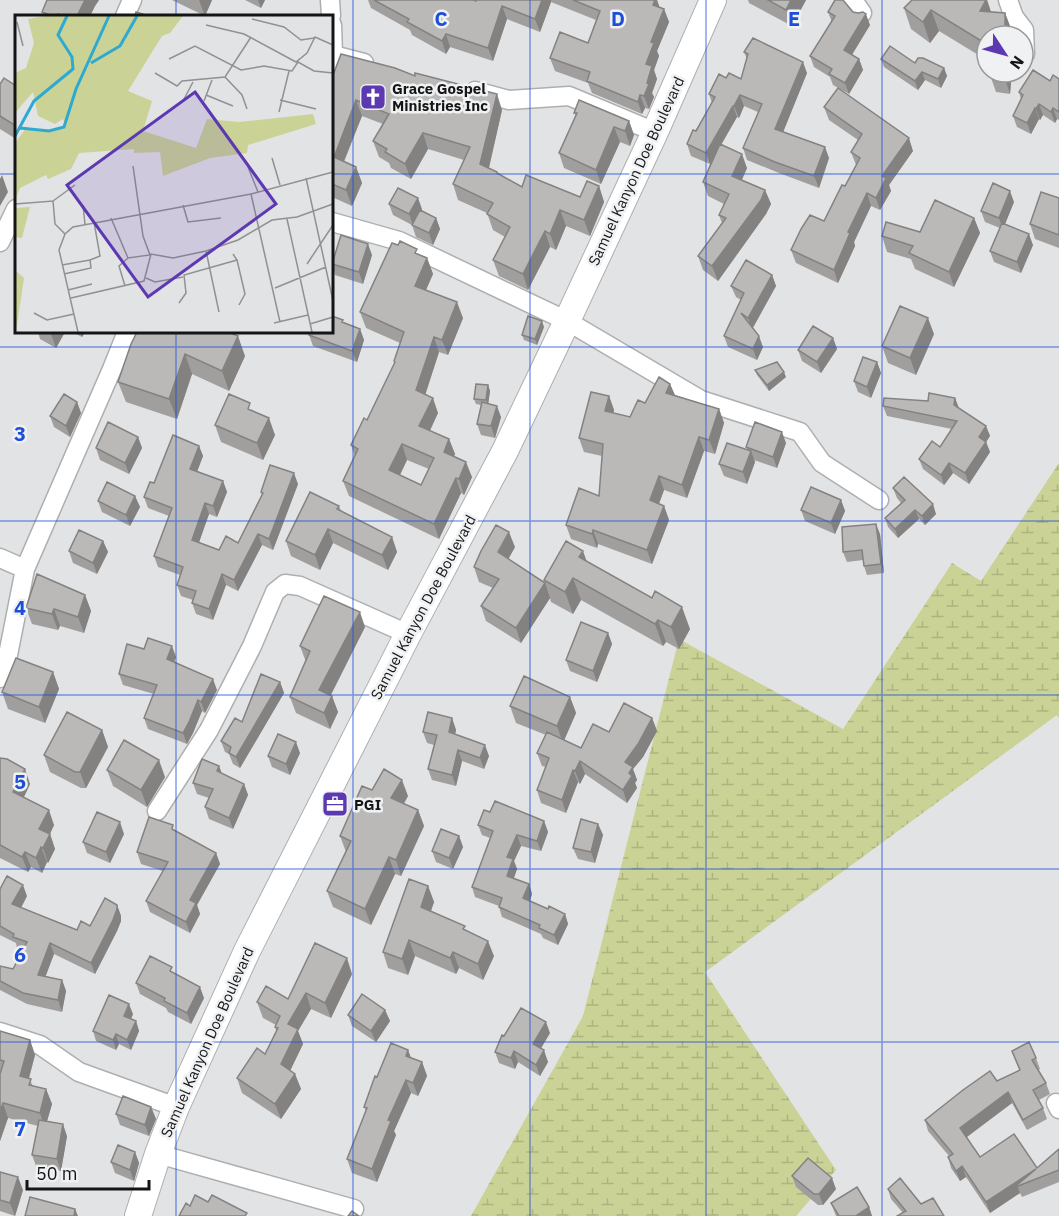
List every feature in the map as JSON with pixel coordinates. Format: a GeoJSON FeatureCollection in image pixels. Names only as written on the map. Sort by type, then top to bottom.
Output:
{"type":"FeatureCollection","features":[{"type":"Feature","properties":{"kind":"street"},"geometry":{"type":"LineString","coordinates":[[125,15],[132,0]]}},
{"type":"Feature","properties":{"kind":"street"},"geometry":{"type":"LineString","coordinates":[[330,0],[331,15]]}},
{"type":"Feature","properties":{"kind":"street"},"geometry":{"type":"LineString","coordinates":[[1008,0],[1014,17],[1019,24]]}},
{"type":"Feature","properties":{"kind":"street","name":"Samuel Kanyon Doe Boulevard"},"geometry":{"type":"LineString","coordinates":[[138,1216],[176,1107],[247,951],[408,634],[505,451],[655,132],[710,1]]}},
{"type":"Feature","properties":{"kind":"street"},"geometry":{"type":"LineString","coordinates":[[333,58],[377,66]]}},
{"type":"Feature","properties":{"kind":"street"},"geometry":{"type":"LineString","coordinates":[[454,86],[509,100],[569,96],[655,132]]}},
{"type":"Feature","properties":{"kind":"street"},"geometry":{"type":"LineString","coordinates":[[0,242],[15,211]]}},
{"type":"Feature","properties":{"kind":"street"},"geometry":{"type":"LineString","coordinates":[[333,222],[399,241],[567,321],[701,400],[800,432],[822,463],[879,500]]}},
{"type":"Feature","properties":{"kind":"street"},"geometry":{"type":"LineString","coordinates":[[0,678],[6,665],[25,569],[127,333]]}},
{"type":"Feature","properties":{"kind":"street"},"geometry":{"type":"LineString","coordinates":[[0,558],[25,569]]}},
{"type":"Feature","properties":{"kind":"street"},"geometry":{"type":"LineString","coordinates":[[157,811],[210,730],[252,646],[275,592],[285,584],[300,586],[408,634]]}},
{"type":"Feature","properties":{"kind":"street"},"geometry":{"type":"LineString","coordinates":[[0,1032],[40,1046],[78,1072],[176,1107]]}},
{"type":"Feature","properties":{"kind":"street"},"geometry":{"type":"LineString","coordinates":[[158,1154],[354,1209]]}},
{"type":"Feature","properties":{"kind":"green space"},"geometry":{"type":"Polygon","coordinates":[[[1059,463],[1059,718],[1057,715],[705,972],[836,1170],[796,1216],[471,1216],[583,1016],[679,639],[843,729],[952,563],[981,581],[1059,463]]]}},
{"type":"Feature","properties":{"kind":"building"},"geometry":{"type":"Polygon","coordinates":[[[47,0],[85,0],[78,15],[50,15],[42,12],[47,0]]]}},
{"type":"Feature","properties":{"kind":"building"},"geometry":{"type":"Polygon","coordinates":[[[374,0],[542,0],[535,19],[502,6],[488,48],[446,34],[442,41],[407,22],[409,19],[374,0]]]}},
{"type":"Feature","properties":{"kind":"building"},"geometry":{"type":"Polygon","coordinates":[[[573,0],[655,0],[653,5],[664,9],[651,42],[654,43],[646,64],[652,66],[647,83],[649,84],[644,96],[640,95],[638,102],[587,81],[590,72],[550,58],[560,32],[588,43],[600,11],[573,0]]]}},
{"type":"Feature","properties":{"kind":"building"},"geometry":{"type":"Polygon","coordinates":[[[768,0],[791,0],[786,10],[768,0]]]}},
{"type":"Feature","properties":{"kind":"building"},"geometry":{"type":"Polygon","coordinates":[[[835,0],[843,0],[853,12],[866,14],[844,50],[859,59],[845,83],[829,74],[832,69],[810,56],[835,16],[828,12],[835,0]]]}},
{"type":"Feature","properties":{"kind":"building"},"geometry":{"type":"Polygon","coordinates":[[[912,0],[986,0],[980,11],[1005,13],[1005,24],[975,24],[975,37],[931,10],[923,22],[904,8],[912,0]]]}},
{"type":"Feature","properties":{"kind":"building"},"geometry":{"type":"Polygon","coordinates":[[[753,38],[803,62],[775,129],[825,147],[814,176],[743,148],[762,104],[740,95],[706,153],[687,144],[693,130],[696,131],[715,97],[709,94],[719,74],[726,78],[729,73],[741,79],[748,54],[744,52],[753,38]]]}},
{"type":"Feature","properties":{"kind":"building"},"geometry":{"type":"Polygon","coordinates":[[[890,46],[915,63],[918,58],[923,58],[944,68],[938,79],[922,72],[915,81],[881,59],[890,46]]]}},
{"type":"Feature","properties":{"kind":"building"},"geometry":{"type":"Polygon","coordinates":[[[341,54],[395,68],[415,76],[415,73],[497,94],[480,164],[522,187],[526,175],[580,197],[587,181],[599,186],[584,220],[560,210],[550,234],[545,231],[523,274],[493,260],[510,227],[487,214],[493,203],[453,184],[470,147],[423,133],[405,164],[385,152],[387,149],[373,141],[389,114],[356,100],[334,157],[356,167],[346,190],[333,184],[333,75],[341,54]]]}},
{"type":"Feature","properties":{"kind":"building"},"geometry":{"type":"Polygon","coordinates":[[[1035,71],[1050,81],[1053,75],[1059,79],[1059,112],[1053,108],[1051,112],[1039,104],[1027,123],[1013,116],[1023,95],[1019,92],[1024,84],[1035,84],[1035,71]]]}},
{"type":"Feature","properties":{"kind":"building"},"geometry":{"type":"Polygon","coordinates":[[[4,78],[15,85],[15,125],[0,116],[0,84],[4,78]]]}},
{"type":"Feature","properties":{"kind":"building"},"geometry":{"type":"Polygon","coordinates":[[[838,88],[909,138],[882,176],[886,178],[876,198],[867,193],[848,232],[850,233],[834,270],[791,250],[810,215],[824,221],[842,185],[845,186],[860,158],[851,152],[862,134],[824,107],[838,88]]]}},
{"type":"Feature","properties":{"kind":"building"},"geometry":{"type":"Polygon","coordinates":[[[579,100],[629,121],[625,131],[614,127],[596,170],[559,153],[577,113],[574,113],[579,100]]]}},
{"type":"Feature","properties":{"kind":"building"},"geometry":{"type":"Polygon","coordinates":[[[720,144],[742,154],[732,176],[765,190],[761,200],[712,266],[698,256],[726,218],[719,215],[729,194],[703,182],[720,144]]]}},
{"type":"Feature","properties":{"kind":"building"},"geometry":{"type":"Polygon","coordinates":[[[993,183],[1010,191],[999,218],[981,211],[993,183]]]}},
{"type":"Feature","properties":{"kind":"building"},"geometry":{"type":"Polygon","coordinates":[[[398,188],[418,198],[409,214],[389,204],[398,188]]]}},
{"type":"Feature","properties":{"kind":"building"},"geometry":{"type":"Polygon","coordinates":[[[1041,192],[1059,198],[1059,235],[1030,224],[1041,192]]]}},
{"type":"Feature","properties":{"kind":"building"},"geometry":{"type":"Polygon","coordinates":[[[935,200],[974,218],[949,272],[909,253],[913,246],[882,236],[886,222],[920,232],[935,200]]]}},
{"type":"Feature","properties":{"kind":"building"},"geometry":{"type":"Polygon","coordinates":[[[420,210],[436,218],[429,233],[412,225],[420,210]]]}},
{"type":"Feature","properties":{"kind":"building"},"geometry":{"type":"Polygon","coordinates":[[[1002,223],[1029,234],[1017,262],[990,251],[1002,223]]]}},
{"type":"Feature","properties":{"kind":"building"},"geometry":{"type":"Polygon","coordinates":[[[341,235],[368,244],[359,272],[333,264],[341,235]]]}},
{"type":"Feature","properties":{"kind":"building"},"geometry":{"type":"Polygon","coordinates":[[[400,241],[417,249],[415,253],[427,258],[415,286],[457,302],[442,340],[434,337],[416,390],[433,398],[419,426],[449,439],[444,452],[466,462],[434,524],[343,481],[358,449],[351,445],[364,418],[367,420],[395,362],[404,332],[360,312],[392,243],[398,245],[400,241]],[[402,444],[389,470],[421,485],[434,458],[402,444]]]}},
{"type":"Feature","properties":{"kind":"building"},"geometry":{"type":"Polygon","coordinates":[[[746,260],[772,275],[748,318],[741,313],[759,336],[753,349],[724,336],[744,293],[731,286],[746,260]]]}},
{"type":"Feature","properties":{"kind":"building"},"geometry":{"type":"Polygon","coordinates":[[[900,306],[928,318],[910,358],[882,346],[900,306]]]}},
{"type":"Feature","properties":{"kind":"building"},"geometry":{"type":"Polygon","coordinates":[[[333,316],[360,329],[352,351],[309,335],[310,333],[333,333],[333,316]]]}},
{"type":"Feature","properties":{"kind":"building"},"geometry":{"type":"Polygon","coordinates":[[[528,316],[542,321],[535,339],[522,335],[528,316]]]}},
{"type":"Feature","properties":{"kind":"building"},"geometry":{"type":"Polygon","coordinates":[[[813,326],[833,338],[817,362],[798,350],[813,326]]]}},
{"type":"Feature","properties":{"kind":"building"},"geometry":{"type":"Polygon","coordinates":[[[136,333],[230,333],[238,336],[222,371],[185,354],[169,399],[118,382],[136,333]]]}},
{"type":"Feature","properties":{"kind":"building"},"geometry":{"type":"Polygon","coordinates":[[[863,357],[877,362],[867,387],[854,381],[863,357]]]}},
{"type":"Feature","properties":{"kind":"building"},"geometry":{"type":"Polygon","coordinates":[[[777,362],[784,372],[767,385],[755,370],[777,362]]]}},
{"type":"Feature","properties":{"kind":"building"},"geometry":{"type":"Polygon","coordinates":[[[659,377],[670,384],[666,393],[719,409],[709,440],[699,437],[682,485],[659,476],[650,500],[664,506],[647,550],[593,530],[592,534],[566,525],[579,488],[599,496],[603,444],[579,438],[591,392],[609,396],[605,411],[630,417],[638,400],[645,403],[659,377]]]}},
{"type":"Feature","properties":{"kind":"building"},"geometry":{"type":"Polygon","coordinates":[[[476,384],[488,385],[486,400],[474,399],[476,384]]]}},
{"type":"Feature","properties":{"kind":"building"},"geometry":{"type":"Polygon","coordinates":[[[929,393],[955,398],[954,405],[986,426],[979,437],[986,442],[965,473],[949,463],[941,475],[919,459],[932,441],[940,447],[957,421],[883,406],[884,398],[928,401],[929,393]]]}},
{"type":"Feature","properties":{"kind":"building"},"geometry":{"type":"Polygon","coordinates":[[[64,394],[77,402],[66,426],[50,416],[64,394]]]}},
{"type":"Feature","properties":{"kind":"building"},"geometry":{"type":"Polygon","coordinates":[[[229,394],[250,403],[248,409],[269,418],[257,443],[215,425],[229,394]]]}},
{"type":"Feature","properties":{"kind":"building"},"geometry":{"type":"Polygon","coordinates":[[[482,402],[497,406],[491,426],[477,424],[482,402]]]}},
{"type":"Feature","properties":{"kind":"building"},"geometry":{"type":"Polygon","coordinates":[[[108,422],[138,437],[125,463],[96,448],[108,422]]]}},
{"type":"Feature","properties":{"kind":"building"},"geometry":{"type":"Polygon","coordinates":[[[755,422],[782,432],[773,457],[746,447],[755,422]]]}},
{"type":"Feature","properties":{"kind":"building"},"geometry":{"type":"Polygon","coordinates":[[[173,435],[199,446],[190,469],[223,481],[213,506],[205,503],[192,540],[219,550],[226,536],[238,543],[263,493],[261,492],[270,465],[294,473],[269,539],[258,534],[234,580],[222,574],[209,609],[192,603],[196,591],[177,585],[183,567],[154,556],[172,508],[144,497],[150,482],[154,483],[173,435]]]}},
{"type":"Feature","properties":{"kind":"building"},"geometry":{"type":"Polygon","coordinates":[[[727,443],[751,451],[743,472],[719,464],[727,443]]]}},
{"type":"Feature","properties":{"kind":"building"},"geometry":{"type":"Polygon","coordinates":[[[904,477],[933,504],[922,516],[915,510],[895,529],[885,518],[905,500],[893,488],[904,477]]]}},
{"type":"Feature","properties":{"kind":"building"},"geometry":{"type":"Polygon","coordinates":[[[107,482],[135,496],[126,515],[98,501],[107,482]]]}},
{"type":"Feature","properties":{"kind":"building"},"geometry":{"type":"Polygon","coordinates":[[[811,487],[841,500],[831,523],[801,510],[811,487]]]}},
{"type":"Feature","properties":{"kind":"building"},"geometry":{"type":"Polygon","coordinates":[[[310,492],[339,506],[337,509],[392,537],[382,555],[328,529],[315,555],[286,541],[310,492]]]}},
{"type":"Feature","properties":{"kind":"building"},"geometry":{"type":"Polygon","coordinates":[[[876,524],[881,564],[864,566],[862,550],[843,552],[842,527],[876,524]]]}},
{"type":"Feature","properties":{"kind":"building"},"geometry":{"type":"Polygon","coordinates":[[[496,525],[509,532],[498,552],[545,583],[516,628],[481,606],[499,579],[474,567],[496,525]]]}},
{"type":"Feature","properties":{"kind":"building"},"geometry":{"type":"Polygon","coordinates":[[[79,530],[103,541],[93,563],[69,551],[79,530]]]}},
{"type":"Feature","properties":{"kind":"building"},"geometry":{"type":"Polygon","coordinates":[[[566,541],[583,551],[579,557],[652,598],[655,591],[682,607],[671,627],[658,620],[655,624],[573,578],[565,592],[544,580],[566,541]]]}},
{"type":"Feature","properties":{"kind":"building"},"geometry":{"type":"Polygon","coordinates":[[[37,574],[85,595],[78,617],[54,609],[52,614],[26,608],[37,574]]]}},
{"type":"Feature","properties":{"kind":"building"},"geometry":{"type":"Polygon","coordinates":[[[324,596],[360,612],[319,690],[332,696],[324,713],[290,697],[310,651],[300,646],[324,596]]]}},
{"type":"Feature","properties":{"kind":"building"},"geometry":{"type":"Polygon","coordinates":[[[581,622],[608,633],[593,671],[566,660],[581,622]]]}},
{"type":"Feature","properties":{"kind":"building"},"geometry":{"type":"Polygon","coordinates":[[[148,638],[172,646],[167,659],[213,679],[201,702],[198,700],[183,733],[144,718],[157,685],[119,674],[127,644],[144,649],[148,638]]]}},
{"type":"Feature","properties":{"kind":"building"},"geometry":{"type":"Polygon","coordinates":[[[16,658],[53,672],[39,707],[2,692],[16,658]]]}},
{"type":"Feature","properties":{"kind":"building"},"geometry":{"type":"Polygon","coordinates":[[[261,674],[280,682],[236,757],[229,753],[231,747],[221,741],[235,718],[242,722],[261,674]]]}},
{"type":"Feature","properties":{"kind":"building"},"geometry":{"type":"Polygon","coordinates":[[[524,676],[570,697],[557,726],[510,706],[524,676]]]}},
{"type":"Feature","properties":{"kind":"building"},"geometry":{"type":"Polygon","coordinates":[[[624,703],[652,718],[625,762],[633,767],[629,773],[632,776],[623,790],[580,761],[575,771],[573,770],[562,800],[537,790],[549,758],[537,753],[547,732],[581,748],[593,724],[609,732],[624,703]]]}},
{"type":"Feature","properties":{"kind":"building"},"geometry":{"type":"Polygon","coordinates":[[[67,712],[102,730],[80,772],[75,772],[44,755],[67,712]]]}},
{"type":"Feature","properties":{"kind":"building"},"geometry":{"type":"Polygon","coordinates":[[[428,712],[452,718],[449,732],[485,745],[480,758],[458,750],[452,775],[428,769],[437,735],[423,732],[428,712]]]}},
{"type":"Feature","properties":{"kind":"building"},"geometry":{"type":"Polygon","coordinates":[[[278,734],[296,742],[286,764],[268,756],[278,734]]]}},
{"type":"Feature","properties":{"kind":"building"},"geometry":{"type":"Polygon","coordinates":[[[124,740],[159,760],[141,790],[107,770],[124,740]]]}},
{"type":"Feature","properties":{"kind":"building"},"geometry":{"type":"Polygon","coordinates":[[[0,758],[7,759],[25,769],[13,792],[49,810],[39,829],[50,834],[36,858],[25,852],[22,857],[0,845],[0,758]]]}},
{"type":"Feature","properties":{"kind":"building"},"geometry":{"type":"Polygon","coordinates":[[[202,759],[219,766],[217,771],[244,784],[229,818],[205,807],[213,789],[193,783],[202,759]]]}},
{"type":"Feature","properties":{"kind":"building"},"geometry":{"type":"Polygon","coordinates":[[[384,769],[402,780],[391,798],[418,810],[396,860],[389,857],[365,909],[327,891],[351,841],[340,836],[362,786],[372,790],[384,769]]]}},
{"type":"Feature","properties":{"kind":"building"},"geometry":{"type":"Polygon","coordinates":[[[495,801],[544,821],[537,841],[517,835],[507,857],[513,859],[507,876],[529,884],[523,898],[565,914],[554,935],[539,928],[540,925],[499,907],[502,898],[472,887],[493,831],[478,825],[484,810],[490,812],[495,801]]]}},
{"type":"Feature","properties":{"kind":"building"},"geometry":{"type":"Polygon","coordinates":[[[97,812],[120,822],[106,852],[83,842],[97,812]]]}},
{"type":"Feature","properties":{"kind":"building"},"geometry":{"type":"Polygon","coordinates":[[[149,817],[173,825],[172,829],[216,853],[190,900],[196,903],[186,922],[146,901],[168,862],[137,852],[149,817]]]}},
{"type":"Feature","properties":{"kind":"building"},"geometry":{"type":"Polygon","coordinates":[[[581,819],[598,824],[591,852],[573,848],[581,819]]]}},
{"type":"Feature","properties":{"kind":"building"},"geometry":{"type":"Polygon","coordinates":[[[441,829],[459,836],[449,858],[432,851],[441,829]]]}},
{"type":"Feature","properties":{"kind":"building"},"geometry":{"type":"Polygon","coordinates":[[[7,876],[23,885],[12,904],[77,930],[81,921],[90,926],[105,898],[117,905],[113,920],[91,963],[50,943],[38,975],[62,980],[58,1000],[23,993],[0,981],[0,966],[13,969],[27,942],[13,937],[14,934],[0,926],[0,889],[7,876]]]}},
{"type":"Feature","properties":{"kind":"building"},"geometry":{"type":"Polygon","coordinates":[[[409,879],[428,886],[421,907],[465,926],[463,929],[488,941],[478,964],[453,952],[450,958],[409,940],[402,959],[383,952],[409,879]]]}},
{"type":"Feature","properties":{"kind":"building"},"geometry":{"type":"Polygon","coordinates":[[[315,943],[347,958],[325,1003],[306,993],[288,1024],[298,1029],[281,1064],[295,1074],[275,1104],[237,1078],[257,1048],[265,1054],[278,1028],[275,1027],[280,1016],[257,1002],[266,986],[288,999],[315,943]]]}},
{"type":"Feature","properties":{"kind":"building"},"geometry":{"type":"Polygon","coordinates":[[[150,956],[172,967],[170,971],[200,987],[187,1013],[136,983],[150,956]]]}},
{"type":"Feature","properties":{"kind":"building"},"geometry":{"type":"Polygon","coordinates":[[[362,994],[385,1010],[371,1031],[348,1015],[362,994]]]}},
{"type":"Feature","properties":{"kind":"building"},"geometry":{"type":"Polygon","coordinates":[[[109,995],[129,1004],[124,1016],[136,1021],[127,1040],[116,1034],[113,1040],[93,1031],[109,995]]]}},
{"type":"Feature","properties":{"kind":"building"},"geometry":{"type":"Polygon","coordinates":[[[521,1008],[546,1022],[533,1044],[544,1050],[536,1065],[514,1051],[511,1058],[495,1052],[502,1035],[504,1036],[521,1008]]]}},
{"type":"Feature","properties":{"kind":"building"},"geometry":{"type":"Polygon","coordinates":[[[0,1031],[30,1040],[20,1076],[31,1079],[29,1085],[46,1089],[40,1113],[3,1103],[0,1112],[0,1074],[4,1061],[0,1060],[0,1031]]]}},
{"type":"Feature","properties":{"kind":"building"},"geometry":{"type":"Polygon","coordinates":[[[1029,1042],[1036,1058],[1032,1060],[1046,1083],[1033,1090],[1043,1108],[1023,1120],[1008,1092],[960,1128],[980,1157],[1014,1134],[1037,1168],[1059,1149],[1059,1170],[1017,1185],[1036,1169],[986,1202],[962,1166],[956,1171],[948,1157],[953,1154],[925,1120],[990,1071],[997,1081],[1020,1070],[1012,1051],[1029,1042]]]}},
{"type":"Feature","properties":{"kind":"building"},"geometry":{"type":"Polygon","coordinates":[[[391,1043],[408,1050],[406,1056],[422,1062],[413,1083],[406,1080],[388,1120],[391,1121],[372,1169],[347,1159],[367,1108],[364,1107],[375,1076],[377,1077],[391,1043]]]}},
{"type":"Feature","properties":{"kind":"building"},"geometry":{"type":"Polygon","coordinates":[[[123,1096],[151,1107],[145,1125],[116,1114],[123,1096]]]}},
{"type":"Feature","properties":{"kind":"building"},"geometry":{"type":"Polygon","coordinates":[[[39,1120],[63,1124],[57,1159],[32,1155],[39,1120]]]}},
{"type":"Feature","properties":{"kind":"building"},"geometry":{"type":"Polygon","coordinates":[[[118,1145],[135,1152],[130,1170],[111,1162],[118,1145]]]}},
{"type":"Feature","properties":{"kind":"building"},"geometry":{"type":"Polygon","coordinates":[[[808,1158],[832,1178],[819,1194],[814,1194],[792,1176],[808,1158]]]}},
{"type":"Feature","properties":{"kind":"building"},"geometry":{"type":"Polygon","coordinates":[[[0,1172],[18,1177],[10,1203],[0,1200],[0,1172]]]}},
{"type":"Feature","properties":{"kind":"building"},"geometry":{"type":"Polygon","coordinates":[[[900,1178],[921,1204],[933,1198],[944,1216],[897,1216],[906,1211],[888,1189],[900,1178]]]}},
{"type":"Feature","properties":{"kind":"building"},"geometry":{"type":"Polygon","coordinates":[[[857,1187],[869,1207],[858,1216],[839,1216],[831,1203],[857,1187]]]}},
{"type":"Feature","properties":{"kind":"building"},"geometry":{"type":"Polygon","coordinates":[[[195,1195],[208,1202],[212,1195],[247,1213],[245,1216],[179,1216],[186,1203],[190,1206],[195,1195]]]}},
{"type":"Feature","properties":{"kind":"building"},"geometry":{"type":"Polygon","coordinates":[[[30,1197],[75,1209],[74,1216],[25,1216],[30,1197]]]}},
{"type":"Feature","properties":{"kind":"building"},"geometry":{"type":"Polygon","coordinates":[[[352,1211],[359,1216],[348,1216],[352,1211]]]}},
{"type":"Feature","properties":{"kind":"place","name":"Grace Gospel Ministries Inc"},"geometry":{"type":"Point","coordinates":[373,97]}},
{"type":"Feature","properties":{"kind":"place","name":"PGI"},"geometry":{"type":"Point","coordinates":[335,804]}}]}
